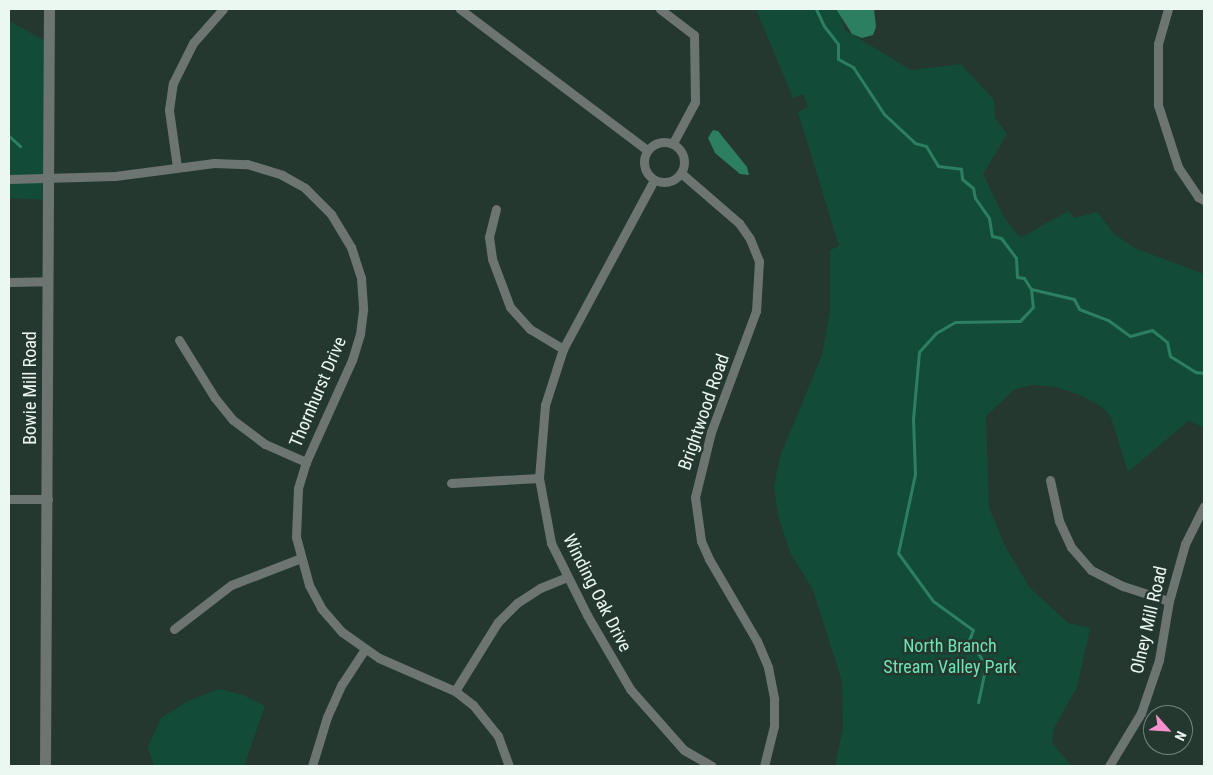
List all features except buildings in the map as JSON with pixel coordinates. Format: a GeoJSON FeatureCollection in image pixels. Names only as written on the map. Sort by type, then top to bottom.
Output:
{"type":"FeatureCollection","features":[{"type":"Feature","properties":{"kind":"street","name":"Bowie Mill Road"},"geometry":{"type":"LineString","coordinates":[[44,766],[48,499],[49,9]]}},
{"type":"Feature","properties":{"kind":"street"},"geometry":{"type":"LineString","coordinates":[[177,167],[169,110],[173,83],[193,43],[223,9]]}},
{"type":"Feature","properties":{"kind":"street"},"geometry":{"type":"LineString","coordinates":[[460,9],[647,150]]}},
{"type":"Feature","properties":{"kind":"street"},"geometry":{"type":"LineString","coordinates":[[660,9],[694,35],[695,102],[673,143]]}},
{"type":"Feature","properties":{"kind":"street"},"geometry":{"type":"LineString","coordinates":[[1168,9],[1158,44],[1158,105],[1178,167],[1198,196],[1204,200]]}},
{"type":"Feature","properties":{"kind":"street"},"geometry":{"type":"LineString","coordinates":[[657,143],[673,143],[684,156],[682,174],[670,182],[654,180],[645,169],[647,150],[657,143]]}},
{"type":"Feature","properties":{"kind":"street","name":"Thornhurst Drive"},"geometry":{"type":"LineString","coordinates":[[9,179],[114,176],[214,163],[247,164],[282,175],[320,201],[351,247],[361,278],[360,334],[306,462],[295,512],[301,558],[321,608],[342,632],[365,649],[455,691],[487,720],[498,736],[509,766]]}},
{"type":"Feature","properties":{"kind":"street","name":"Brightwood Road"},"geometry":{"type":"LineString","coordinates":[[682,174],[739,223],[750,239],[759,261],[756,311],[711,432],[695,497],[701,541],[709,559],[757,640],[768,667],[774,699],[774,726],[764,766]]}},
{"type":"Feature","properties":{"kind":"street","name":"Winding Oak Drive"},"geometry":{"type":"LineString","coordinates":[[654,180],[563,349],[545,405],[539,478],[551,542],[567,577],[630,689],[647,712],[684,750],[712,766]]}},
{"type":"Feature","properties":{"kind":"street"},"geometry":{"type":"LineString","coordinates":[[496,209],[490,237],[492,259],[510,307],[530,330],[563,349]]}},
{"type":"Feature","properties":{"kind":"street"},"geometry":{"type":"LineString","coordinates":[[9,282],[48,281]]}},
{"type":"Feature","properties":{"kind":"street"},"geometry":{"type":"LineString","coordinates":[[179,340],[215,398],[233,420],[265,444],[306,462]]}},
{"type":"Feature","properties":{"kind":"street"},"geometry":{"type":"LineString","coordinates":[[451,483],[539,478]]}},
{"type":"Feature","properties":{"kind":"street"},"geometry":{"type":"LineString","coordinates":[[1050,480],[1059,521],[1071,547],[1091,570],[1123,586],[1169,601]]}},
{"type":"Feature","properties":{"kind":"street"},"geometry":{"type":"LineString","coordinates":[[9,499],[48,499]]}},
{"type":"Feature","properties":{"kind":"street","name":"Olney Mill Road"},"geometry":{"type":"LineString","coordinates":[[1109,766],[1141,713],[1159,660],[1169,601],[1185,544],[1204,506]]}},
{"type":"Feature","properties":{"kind":"street"},"geometry":{"type":"LineString","coordinates":[[174,629],[231,585],[301,558]]}},
{"type":"Feature","properties":{"kind":"street"},"geometry":{"type":"LineString","coordinates":[[455,691],[498,622],[517,603],[540,588],[567,577]]}},
{"type":"Feature","properties":{"kind":"street"},"geometry":{"type":"LineString","coordinates":[[312,766],[327,717],[342,684],[365,649]]}},
{"type":"Feature","properties":{"kind":"green space","name":"North Branch Stream Valley Park"},"geometry":{"type":"Polygon","coordinates":[[[756,9],[838,9],[845,30],[911,70],[961,64],[994,100],[995,118],[1007,134],[983,174],[1004,217],[1017,234],[1022,237],[1068,211],[1075,218],[1097,212],[1114,234],[1135,248],[1204,274],[1204,427],[1188,421],[1128,472],[1111,417],[1102,407],[1080,395],[1056,387],[1033,385],[1015,389],[986,416],[989,508],[1006,548],[1030,588],[1068,623],[1090,628],[1077,687],[1054,728],[1052,744],[1072,766],[835,766],[843,728],[842,681],[813,590],[790,552],[778,515],[774,486],[780,457],[822,355],[830,312],[830,250],[839,246],[798,112],[808,107],[803,94],[793,98],[756,9]]]}},
{"type":"Feature","properties":{"kind":"green space"},"geometry":{"type":"Polygon","coordinates":[[[9,21],[49,43],[50,200],[9,198],[9,21]]]}},
{"type":"Feature","properties":{"kind":"green space"},"geometry":{"type":"Polygon","coordinates":[[[219,689],[243,695],[265,706],[244,766],[154,766],[148,747],[161,718],[188,701],[219,689]]]}},
{"type":"Feature","properties":{"kind":"shaded area"},"geometry":{"type":"Polygon","coordinates":[[[836,9],[874,9],[876,27],[873,35],[862,38],[852,34],[836,9]]]}},
{"type":"Feature","properties":{"kind":"shaded area"},"geometry":{"type":"Polygon","coordinates":[[[713,130],[718,131],[747,167],[749,175],[740,174],[715,153],[708,138],[713,130]]]}},
{"type":"Feature","properties":{"kind":"waterway"},"geometry":{"type":"LineString","coordinates":[[816,9],[824,26],[838,44],[838,59],[853,67],[884,114],[915,143],[926,146],[938,166],[961,169],[962,179],[973,188],[975,198],[989,218],[992,236],[1001,238],[1016,258],[1017,277],[1024,278],[1031,289],[1033,307],[1020,321],[955,322],[936,333],[919,352],[913,419],[915,474],[898,553],[933,601],[973,630],[969,640],[986,665],[978,702]]}},
{"type":"Feature","properties":{"kind":"waterway"},"geometry":{"type":"LineString","coordinates":[[9,136],[20,146]]}},
{"type":"Feature","properties":{"kind":"waterway"},"geometry":{"type":"LineString","coordinates":[[1031,289],[1074,299],[1079,309],[1108,320],[1130,336],[1152,330],[1167,342],[1170,356],[1196,372],[1204,373]]}}]}
